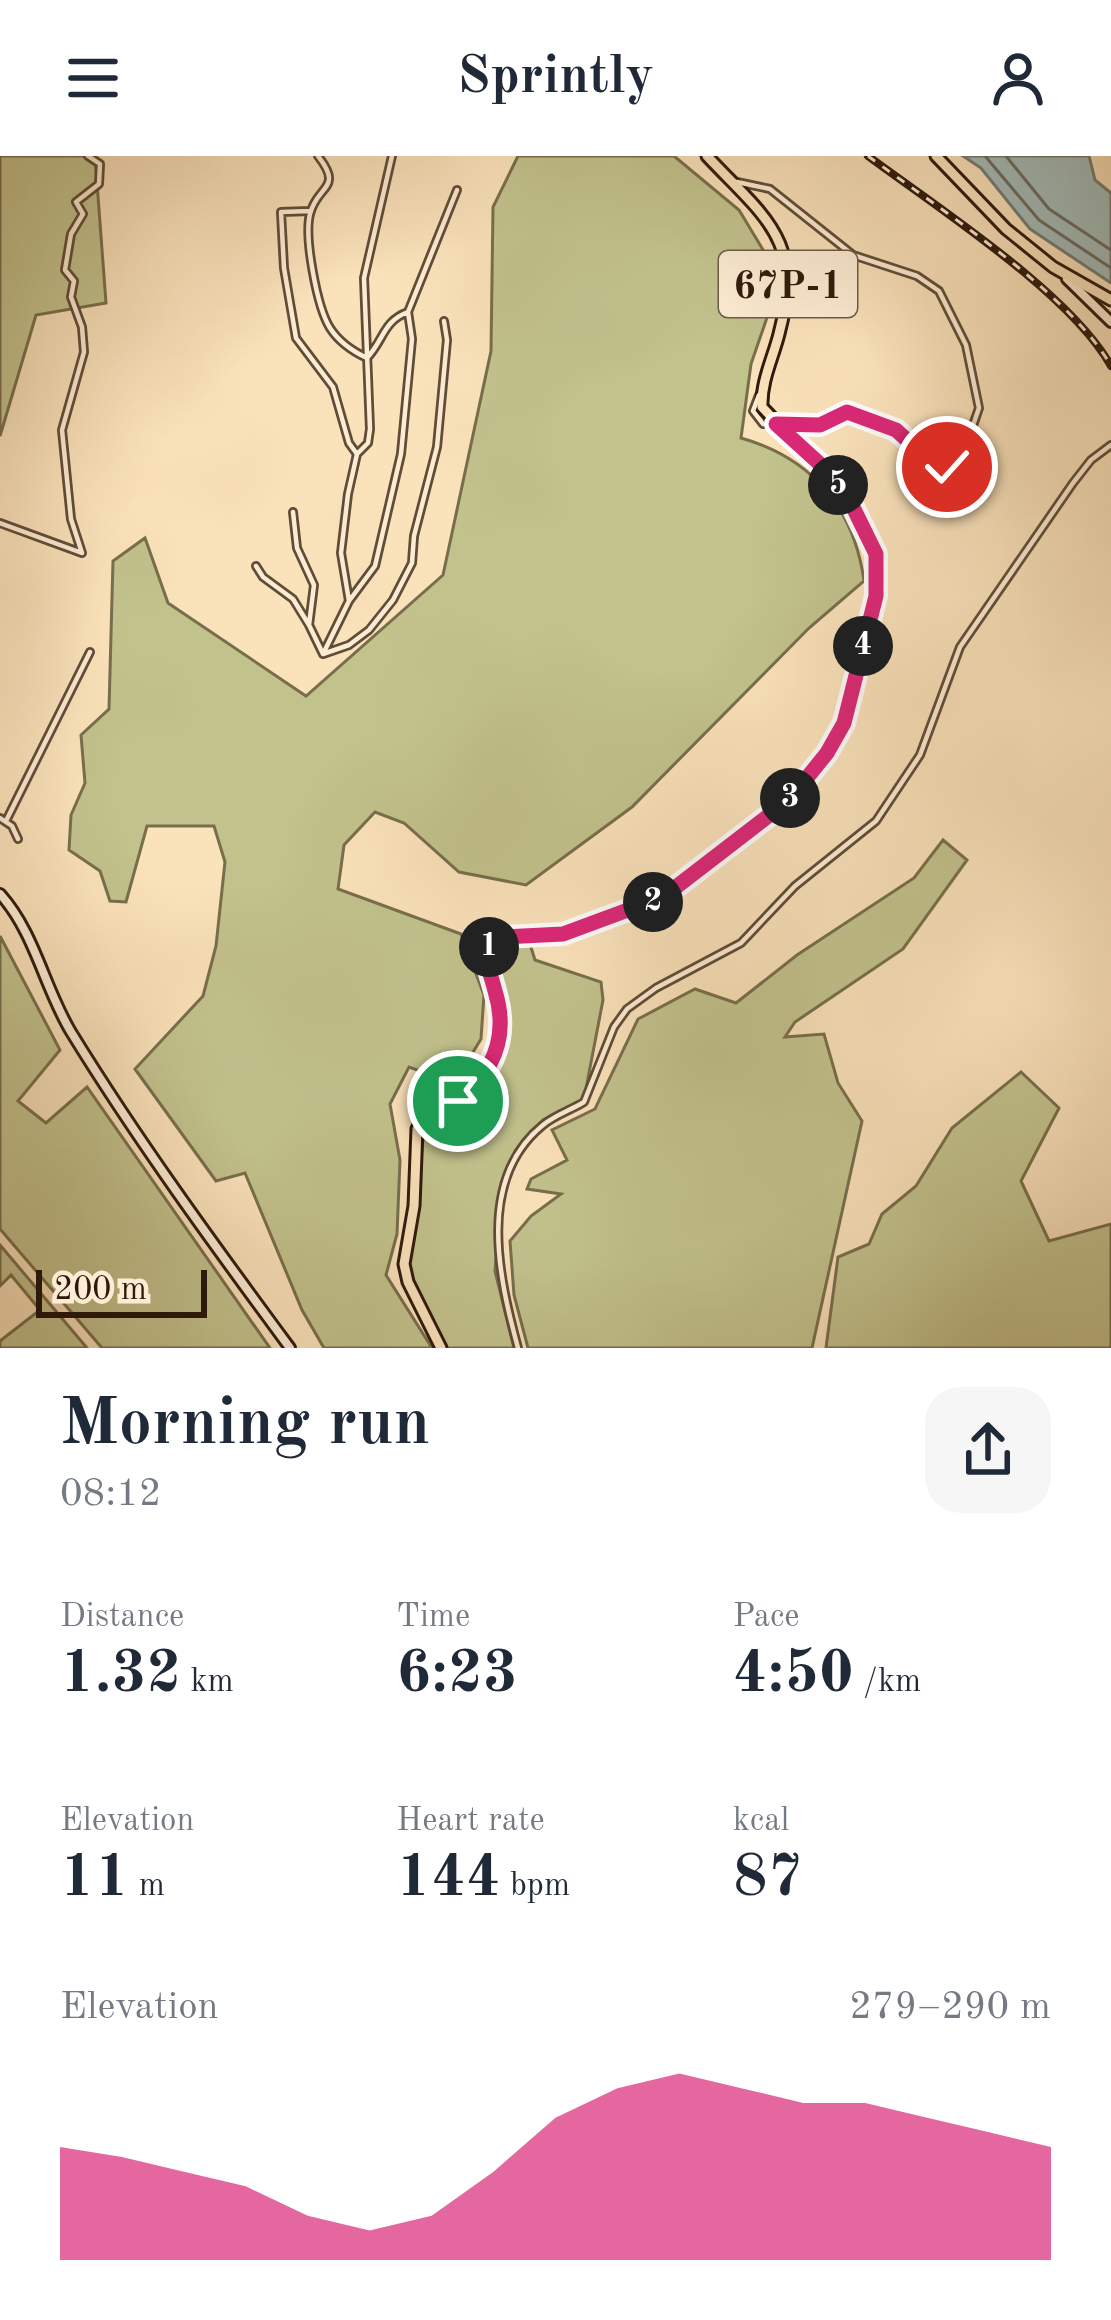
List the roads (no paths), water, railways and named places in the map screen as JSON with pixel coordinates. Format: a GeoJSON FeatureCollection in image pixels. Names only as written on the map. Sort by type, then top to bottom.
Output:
{"type":"FeatureCollection","features":[{"type":"Feature","properties":{"kind":"main road","name":"67Р-1"},"geometry":{"type":"LineString","coordinates":[[441,1348],[404,1264],[414,1206],[417,1129],[424,1116],[472,1090],[502,1041],[488,948],[500,939],[563,934],[663,897],[789,800],[827,753],[844,723],[876,596],[876,554],[848,497],[765,414],[763,390],[785,304],[787,261],[774,230],[707,156]]}},
{"type":"Feature","properties":{"kind":"main road"},"geometry":{"type":"LineString","coordinates":[[936,156],[1006,229],[1111,322]]}},
{"type":"Feature","properties":{"kind":"main road"},"geometry":{"type":"LineString","coordinates":[[1052,267],[1111,300]]}},
{"type":"Feature","properties":{"kind":"main road"},"geometry":{"type":"LineString","coordinates":[[0,894],[25,930],[57,1009],[99,1078],[192,1216],[290,1348]]}},
{"type":"Feature","properties":{"kind":"street"},"geometry":{"type":"LineString","coordinates":[[0,524],[82,553],[71,519],[62,430],[84,352],[82,327],[71,297],[74,281],[65,270],[71,234],[83,214],[76,202],[99,184],[100,164],[88,156]]}},
{"type":"Feature","properties":{"kind":"street"},"geometry":{"type":"LineString","coordinates":[[318,156],[328,168],[330,183],[310,211],[309,241],[323,314],[339,339],[367,358]]}},
{"type":"Feature","properties":{"kind":"street"},"geometry":{"type":"LineString","coordinates":[[349,601],[341,553],[348,494],[358,454],[368,443],[364,278],[392,156]]}},
{"type":"Feature","properties":{"kind":"street"},"geometry":{"type":"LineString","coordinates":[[730,180],[770,189],[853,255],[916,276],[938,291],[966,345],[979,408],[969,437],[947,467],[928,459],[896,430],[847,412],[820,425],[779,427]]}},
{"type":"Feature","properties":{"kind":"street"},"geometry":{"type":"LineString","coordinates":[[326,653],[349,601],[375,566],[401,454],[412,339],[408,312],[457,190]]}},
{"type":"Feature","properties":{"kind":"street"},"geometry":{"type":"LineString","coordinates":[[310,211],[281,212],[284,268],[296,338],[333,387],[351,448],[358,454]]}},
{"type":"Feature","properties":{"kind":"street"},"geometry":{"type":"LineString","coordinates":[[367,358],[392,317],[408,312]]}},
{"type":"Feature","properties":{"kind":"street"},"geometry":{"type":"LineString","coordinates":[[326,653],[349,645],[369,630],[393,600],[412,563],[417,520],[437,447],[447,340],[444,321]]}},
{"type":"Feature","properties":{"kind":"street"},"geometry":{"type":"LineString","coordinates":[[518,1348],[497,1270],[502,1198],[512,1167],[528,1142],[545,1123],[584,1102],[614,1027],[627,1009],[656,988],[741,943],[795,886],[876,821],[920,755],[960,647],[1082,472],[1111,445]]}},
{"type":"Feature","properties":{"kind":"street"},"geometry":{"type":"LineString","coordinates":[[293,512],[297,548],[314,584],[309,625]]}},
{"type":"Feature","properties":{"kind":"street"},"geometry":{"type":"LineString","coordinates":[[256,566],[293,599],[326,653]]}},
{"type":"Feature","properties":{"kind":"street"},"geometry":{"type":"LineString","coordinates":[[18,839],[3,819],[90,652]]}},
{"type":"Feature","properties":{"kind":"water"},"geometry":{"type":"Polygon","coordinates":[[[963,156],[1089,156],[1095,180],[1111,193],[1111,283],[1030,229],[981,168],[963,156]]]}},
{"type":"Feature","properties":{"kind":"railway"},"geometry":{"type":"LineString","coordinates":[[868,156],[1035,281],[1092,338],[1111,366]]}}]}
